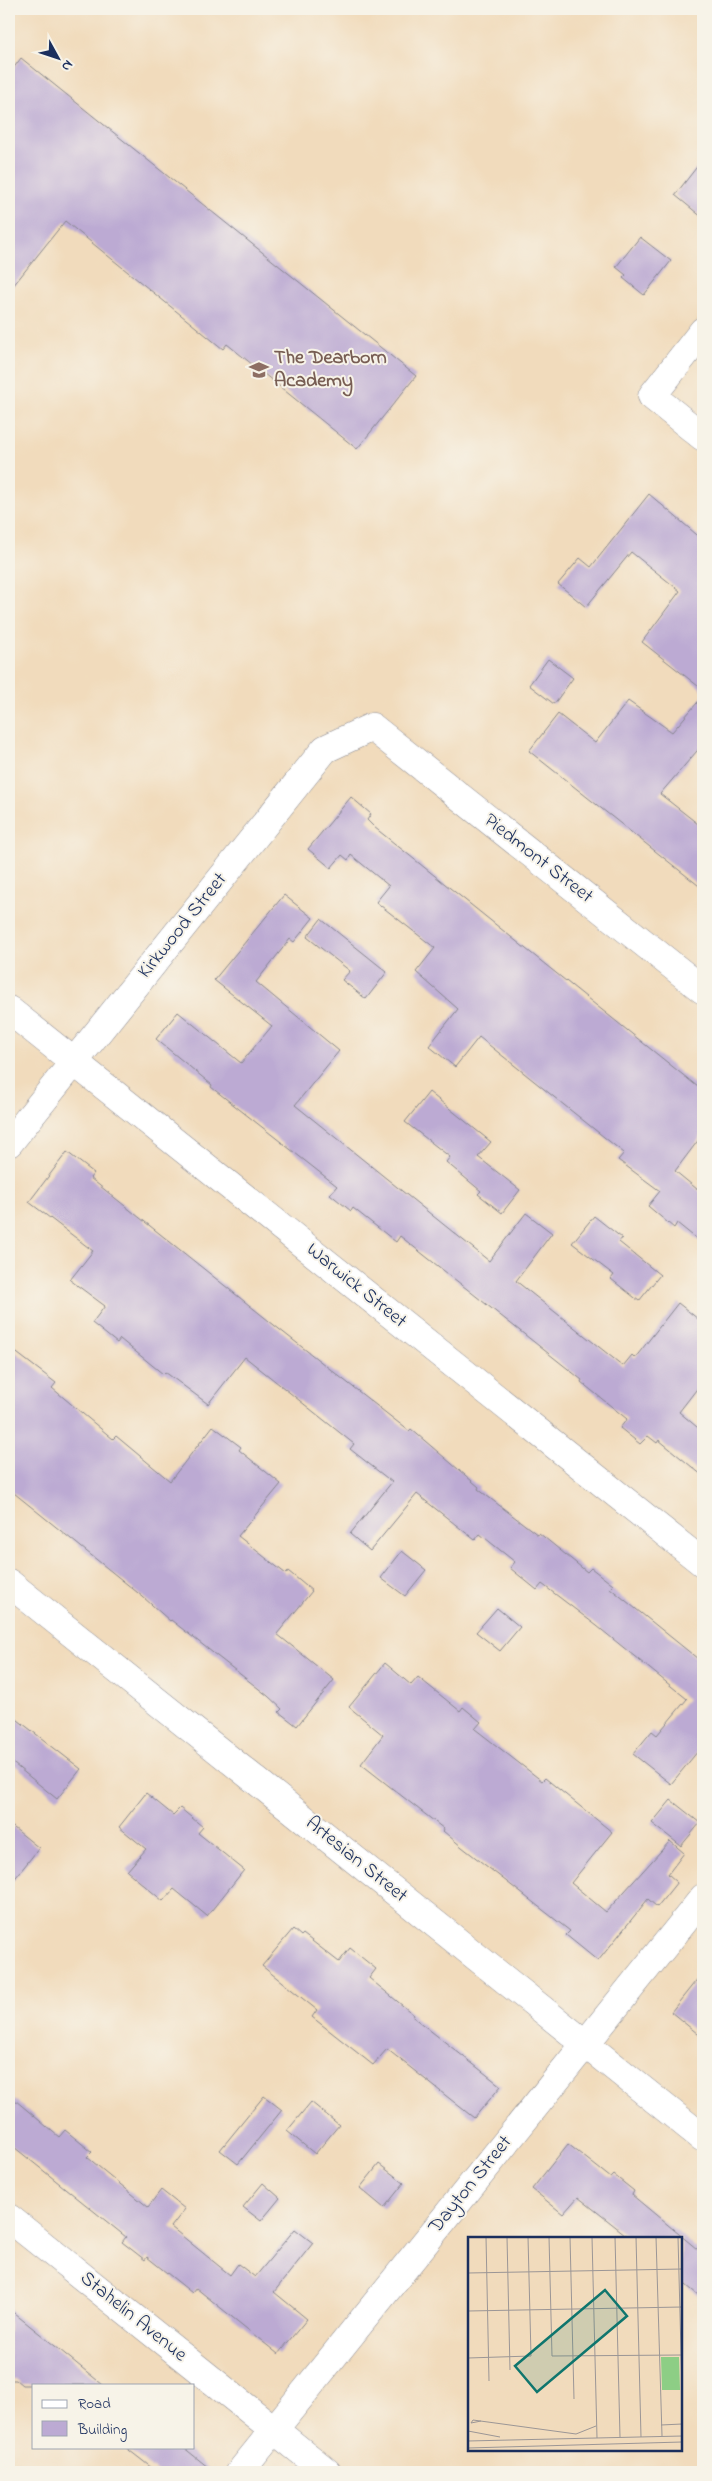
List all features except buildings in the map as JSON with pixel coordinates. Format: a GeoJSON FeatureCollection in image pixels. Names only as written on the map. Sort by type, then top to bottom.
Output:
{"type":"FeatureCollection","features":[{"type":"Feature","properties":{"kind":"street"},"geometry":{"type":"LineString","coordinates":[[703,331],[652,396],[703,437]]}},
{"type":"Feature","properties":{"kind":"street","name":"Piedmont Street"},"geometry":{"type":"LineString","coordinates":[[372,727],[703,990]]}},
{"type":"Feature","properties":{"kind":"street","name":"Kirkwood Street"},"geometry":{"type":"LineString","coordinates":[[9,1144],[325,749],[372,727]]}},
{"type":"Feature","properties":{"kind":"street","name":"Warwick Street"},"geometry":{"type":"LineString","coordinates":[[9,1010],[703,1563]]}},
{"type":"Feature","properties":{"kind":"street","name":"Artesian Street"},"geometry":{"type":"LineString","coordinates":[[9,1583],[703,2138]]}},
{"type":"Feature","properties":{"kind":"street","name":"Dayton Street"},"geometry":{"type":"LineString","coordinates":[[240,2472],[703,1898]]}},
{"type":"Feature","properties":{"kind":"street","name":"Stahelin Avenue"},"geometry":{"type":"LineString","coordinates":[[9,2218],[327,2472]]}},
{"type":"Feature","properties":{"kind":"place","name":"The Dearborn Academy"},"geometry":{"type":"Point","coordinates":[259,370]}}]}
